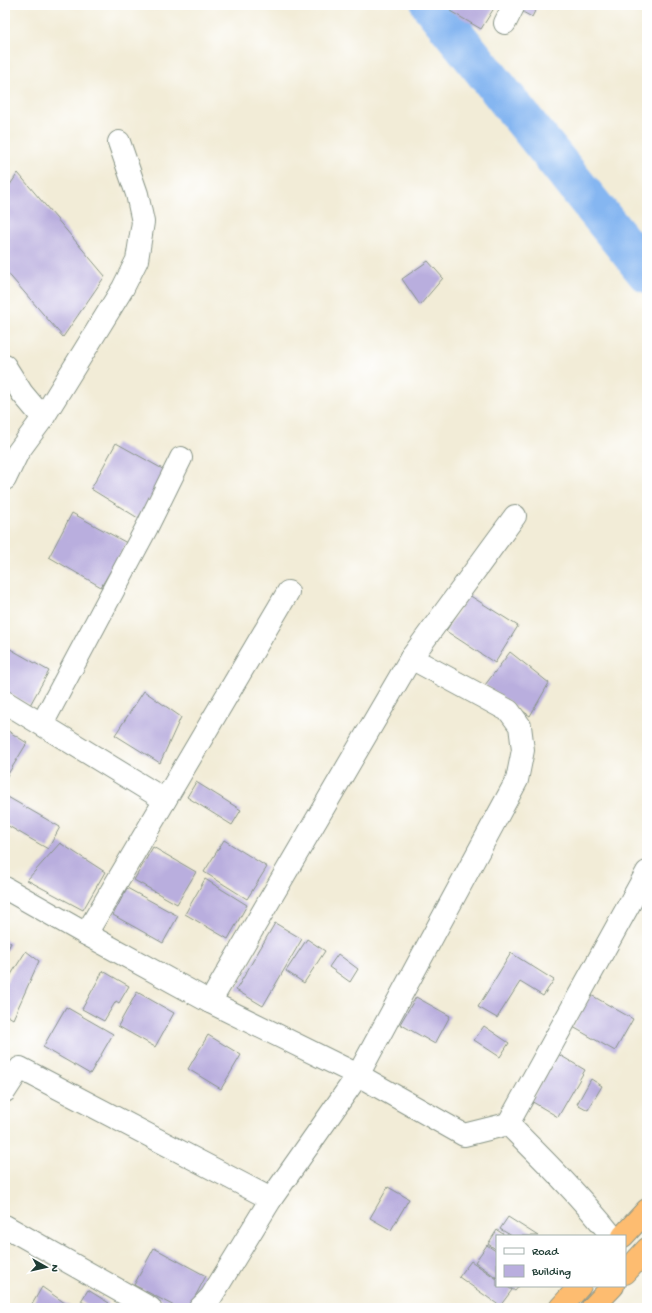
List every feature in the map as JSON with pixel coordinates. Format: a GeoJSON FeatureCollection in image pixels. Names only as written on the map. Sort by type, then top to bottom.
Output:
{"type":"FeatureCollection","features":[{"type":"Feature","properties":{"kind":"highway"},"geometry":{"type":"LineString","coordinates":[[624,1235],[647,1210]]}},
{"type":"Feature","properties":{"kind":"highway"},"geometry":{"type":"LineString","coordinates":[[626,1272],[647,1249]]}},
{"type":"Feature","properties":{"kind":"highway"},"geometry":{"type":"LineString","coordinates":[[560,1308],[579,1287]]}},
{"type":"Feature","properties":{"kind":"highway"},"geometry":{"type":"LineString","coordinates":[[592,1308],[612,1287]]}},
{"type":"Feature","properties":{"kind":"street"},"geometry":{"type":"LineString","coordinates":[[5,479],[18,452],[43,418],[123,288],[137,260],[143,222],[137,194],[118,142]]}},
{"type":"Feature","properties":{"kind":"street"},"geometry":{"type":"LineString","coordinates":[[5,366],[22,393],[43,418]]}},
{"type":"Feature","properties":{"kind":"street"},"geometry":{"type":"LineString","coordinates":[[42,724],[147,527],[181,458]]}},
{"type":"Feature","properties":{"kind":"street"},"geometry":{"type":"LineString","coordinates":[[210,1002],[411,658],[514,516]]}},
{"type":"Feature","properties":{"kind":"street"},"geometry":{"type":"LineString","coordinates":[[86,934],[288,592]]}},
{"type":"Feature","properties":{"kind":"street"},"geometry":{"type":"LineString","coordinates":[[200,1308],[211,1297],[271,1199],[358,1075],[516,780],[523,750],[520,726],[509,711],[411,658]]}},
{"type":"Feature","properties":{"kind":"street"},"geometry":{"type":"LineString","coordinates":[[5,702],[166,800]]}},
{"type":"Feature","properties":{"kind":"street"},"geometry":{"type":"LineString","coordinates":[[5,888],[210,1002],[358,1075],[464,1135],[508,1124],[647,872]]}},
{"type":"Feature","properties":{"kind":"street"},"geometry":{"type":"LineString","coordinates":[[5,1091],[20,1068],[271,1199]]}},
{"type":"Feature","properties":{"kind":"street"},"geometry":{"type":"LineString","coordinates":[[508,1124],[554,1170],[611,1235]]}},
{"type":"Feature","properties":{"kind":"street"},"geometry":{"type":"LineString","coordinates":[[5,1226],[150,1308]]}},
{"type":"Feature","properties":{"kind":"building"},"geometry":{"type":"Polygon","coordinates":[[[454,5],[496,5],[481,29],[450,11],[454,5]]]}},
{"type":"Feature","properties":{"kind":"building"},"geometry":{"type":"Polygon","coordinates":[[[519,5],[538,5],[532,17],[517,9],[519,5]]]}},
{"type":"Feature","properties":{"kind":"building"},"geometry":{"type":"Polygon","coordinates":[[[18,173],[105,276],[63,337],[5,270],[5,192],[18,173]]]}},
{"type":"Feature","properties":{"kind":"building"},"geometry":{"type":"Polygon","coordinates":[[[428,261],[443,278],[420,305],[402,279],[428,261]]]}},
{"type":"Feature","properties":{"kind":"building"},"geometry":{"type":"Polygon","coordinates":[[[116,443],[168,472],[138,518],[91,489],[116,443]]]}},
{"type":"Feature","properties":{"kind":"building"},"geometry":{"type":"Polygon","coordinates":[[[72,513],[127,543],[101,587],[49,557],[72,513]]]}},
{"type":"Feature","properties":{"kind":"building"},"geometry":{"type":"Polygon","coordinates":[[[469,595],[518,626],[495,663],[446,631],[469,595]]]}},
{"type":"Feature","properties":{"kind":"building"},"geometry":{"type":"Polygon","coordinates":[[[5,646],[49,671],[30,705],[5,691],[5,646]]]}},
{"type":"Feature","properties":{"kind":"building"},"geometry":{"type":"Polygon","coordinates":[[[510,652],[549,683],[530,716],[485,685],[510,652]]]}},
{"type":"Feature","properties":{"kind":"building"},"geometry":{"type":"Polygon","coordinates":[[[144,691],[181,717],[160,763],[115,735],[144,691]]]}},
{"type":"Feature","properties":{"kind":"building"},"geometry":{"type":"Polygon","coordinates":[[[5,729],[27,743],[5,779],[5,729]]]}},
{"type":"Feature","properties":{"kind":"building"},"geometry":{"type":"Polygon","coordinates":[[[196,782],[241,810],[232,825],[187,797],[196,782]]]}},
{"type":"Feature","properties":{"kind":"building"},"geometry":{"type":"Polygon","coordinates":[[[6,796],[60,827],[48,849],[5,824],[6,796]]]}},
{"type":"Feature","properties":{"kind":"building"},"geometry":{"type":"Polygon","coordinates":[[[224,840],[267,867],[247,899],[204,872],[224,840]]]}},
{"type":"Feature","properties":{"kind":"building"},"geometry":{"type":"Polygon","coordinates":[[[60,843],[105,872],[83,910],[27,880],[60,843]]]}},
{"type":"Feature","properties":{"kind":"building"},"geometry":{"type":"Polygon","coordinates":[[[153,847],[196,872],[177,904],[134,880],[153,847]]]}},
{"type":"Feature","properties":{"kind":"building"},"geometry":{"type":"Polygon","coordinates":[[[205,879],[247,905],[228,939],[185,914],[205,879]]]}},
{"type":"Feature","properties":{"kind":"building"},"geometry":{"type":"Polygon","coordinates":[[[127,888],[178,916],[163,943],[113,915],[127,888]]]}},
{"type":"Feature","properties":{"kind":"building"},"geometry":{"type":"Polygon","coordinates":[[[275,923],[302,939],[263,1006],[236,990],[275,923]]]}},
{"type":"Feature","properties":{"kind":"building"},"geometry":{"type":"Polygon","coordinates":[[[5,939],[11,943],[5,954],[5,939]]]}},
{"type":"Feature","properties":{"kind":"building"},"geometry":{"type":"Polygon","coordinates":[[[307,939],[325,951],[304,983],[286,971],[307,939]]]}},
{"type":"Feature","properties":{"kind":"building"},"geometry":{"type":"Polygon","coordinates":[[[26,951],[39,961],[13,1019],[5,1014],[5,984],[26,951]]]}},
{"type":"Feature","properties":{"kind":"building"},"geometry":{"type":"Polygon","coordinates":[[[511,953],[554,980],[543,996],[520,982],[497,1018],[478,1007],[511,953]]]}},
{"type":"Feature","properties":{"kind":"building"},"geometry":{"type":"Polygon","coordinates":[[[338,954],[358,969],[350,982],[329,967],[338,954]]]}},
{"type":"Feature","properties":{"kind":"building"},"geometry":{"type":"Polygon","coordinates":[[[103,971],[129,986],[119,1003],[116,1001],[104,1021],[82,1009],[103,971]]]}},
{"type":"Feature","properties":{"kind":"building"},"geometry":{"type":"Polygon","coordinates":[[[137,992],[174,1013],[155,1047],[118,1026],[137,992]]]}},
{"type":"Feature","properties":{"kind":"building"},"geometry":{"type":"Polygon","coordinates":[[[591,995],[633,1019],[615,1051],[573,1027],[591,995]]]}},
{"type":"Feature","properties":{"kind":"building"},"geometry":{"type":"Polygon","coordinates":[[[416,997],[450,1016],[435,1044],[400,1024],[416,997]]]}},
{"type":"Feature","properties":{"kind":"building"},"geometry":{"type":"Polygon","coordinates":[[[66,1007],[113,1034],[90,1074],[43,1047],[66,1007]]]}},
{"type":"Feature","properties":{"kind":"building"},"geometry":{"type":"Polygon","coordinates":[[[484,1026],[509,1043],[500,1057],[474,1040],[484,1026]]]}},
{"type":"Feature","properties":{"kind":"building"},"geometry":{"type":"Polygon","coordinates":[[[208,1035],[241,1055],[221,1089],[188,1069],[208,1035]]]}},
{"type":"Feature","properties":{"kind":"building"},"geometry":{"type":"Polygon","coordinates":[[[558,1054],[585,1070],[558,1117],[531,1101],[558,1054]]]}},
{"type":"Feature","properties":{"kind":"building"},"geometry":{"type":"Polygon","coordinates":[[[591,1079],[602,1086],[588,1110],[577,1104],[591,1079]]]}},
{"type":"Feature","properties":{"kind":"building"},"geometry":{"type":"Polygon","coordinates":[[[388,1187],[409,1199],[391,1230],[370,1218],[388,1187]]]}},
{"type":"Feature","properties":{"kind":"building"},"geometry":{"type":"Polygon","coordinates":[[[508,1217],[536,1235],[510,1235],[500,1229],[508,1217]]]}},
{"type":"Feature","properties":{"kind":"building"},"geometry":{"type":"Polygon","coordinates":[[[497,1230],[504,1235],[496,1235],[496,1249],[488,1244],[497,1230]]]}},
{"type":"Feature","properties":{"kind":"building"},"geometry":{"type":"Polygon","coordinates":[[[487,1245],[496,1251],[496,1277],[475,1262],[487,1245]]]}},
{"type":"Feature","properties":{"kind":"building"},"geometry":{"type":"Polygon","coordinates":[[[154,1248],[206,1276],[189,1308],[178,1308],[134,1285],[154,1248]]]}},
{"type":"Feature","properties":{"kind":"building"},"geometry":{"type":"Polygon","coordinates":[[[471,1261],[496,1278],[496,1287],[508,1287],[512,1290],[500,1306],[459,1277],[471,1261]]]}},
{"type":"Feature","properties":{"kind":"building"},"geometry":{"type":"Polygon","coordinates":[[[42,1287],[72,1308],[30,1308],[42,1287]]]}},
{"type":"Feature","properties":{"kind":"building"},"geometry":{"type":"Polygon","coordinates":[[[509,1287],[518,1287],[515,1291],[509,1287]]]}},
{"type":"Feature","properties":{"kind":"building"},"geometry":{"type":"Polygon","coordinates":[[[88,1290],[109,1303],[106,1308],[93,1308],[81,1301],[88,1290]]]}},
{"type":"Feature","properties":{"kind":"waterway"},"geometry":{"type":"LineString","coordinates":[[431,5],[647,273]]}}]}
